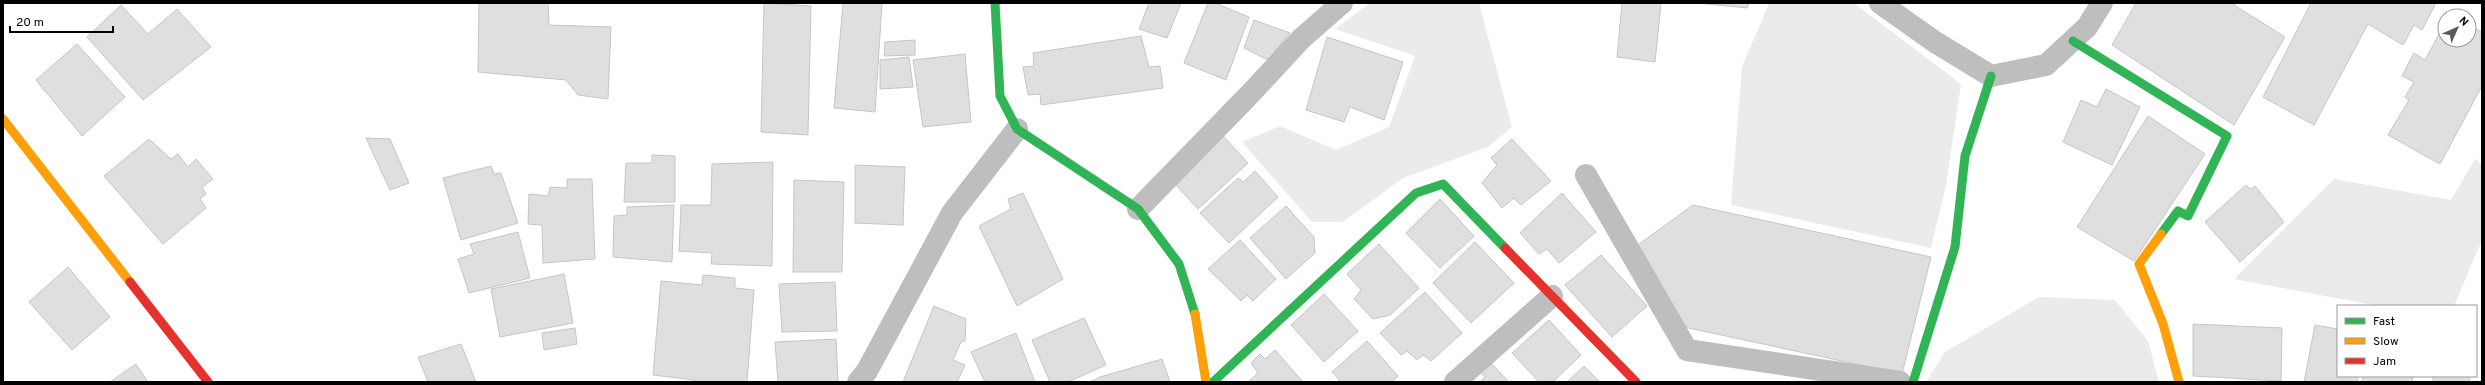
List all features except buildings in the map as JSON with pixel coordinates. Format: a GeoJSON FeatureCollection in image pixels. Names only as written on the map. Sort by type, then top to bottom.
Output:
{"type":"FeatureCollection","features":[{"type":"Feature","properties":{"kind":"street"},"geometry":{"type":"LineString","coordinates":[[995,3],[1000,96],[1017,129],[1138,209],[1179,264],[1198,325],[1206,382]]}},
{"type":"Feature","properties":{"kind":"street"},"geometry":{"type":"LineString","coordinates":[[1138,209],[1251,93],[1301,39],[1342,3]]}},
{"type":"Feature","properties":{"kind":"street"},"geometry":{"type":"LineString","coordinates":[[1880,3],[1935,42],[1991,76],[2046,65],[2087,27],[2102,3]]}},
{"type":"Feature","properties":{"kind":"street"},"geometry":{"type":"LineString","coordinates":[[2073,41],[2227,136],[2188,216],[2178,211],[2139,264],[2164,324],[2179,382]]}},
{"type":"Feature","properties":{"kind":"street"},"geometry":{"type":"LineString","coordinates":[[1913,382],[1955,247],[1965,156],[1991,76]]}},
{"type":"Feature","properties":{"kind":"street"},"geometry":{"type":"LineString","coordinates":[[3,119],[208,382]]}},
{"type":"Feature","properties":{"kind":"street"},"geometry":{"type":"LineString","coordinates":[[858,382],[867,371],[952,213],[1017,129]]}},
{"type":"Feature","properties":{"kind":"street"},"geometry":{"type":"LineString","coordinates":[[1586,175],[1687,350],[1900,382]]}},
{"type":"Feature","properties":{"kind":"street"},"geometry":{"type":"LineString","coordinates":[[1213,382],[1416,193],[1443,184],[1636,382]]}},
{"type":"Feature","properties":{"kind":"street"},"geometry":{"type":"LineString","coordinates":[[1456,382],[1552,296]]}},
{"type":"Feature","properties":{"kind":"shaded area"},"geometry":{"type":"Polygon","coordinates":[[[1370,3],[1479,3],[1512,127],[1488,147],[1403,178],[1343,222],[1312,222],[1242,142],[1280,126],[1336,150],[1389,127],[1415,56],[1335,29],[1370,3]]]}},
{"type":"Feature","properties":{"kind":"shaded area"},"geometry":{"type":"Polygon","coordinates":[[[1769,3],[1854,3],[1961,84],[1946,185],[1931,248],[1731,205],[1742,67],[1769,3]]]}},
{"type":"Feature","properties":{"kind":"shaded area"},"geometry":{"type":"Polygon","coordinates":[[[2475,159],[2482,164],[2482,240],[2454,305],[2374,305],[2234,279],[2334,179],[2451,200],[2475,159]]]}},
{"type":"Feature","properties":{"kind":"shaded area"},"geometry":{"type":"Polygon","coordinates":[[[2039,297],[2115,300],[2148,341],[2159,382],[1926,382],[1945,352],[2039,297]]]}},
{"type":"Feature","properties":{"kind":"traffic: fast"},"geometry":{"type":"LineString","coordinates":[[995,3],[1000,96],[1017,129],[1138,209],[1179,264],[1195,314]]}},
{"type":"Feature","properties":{"kind":"traffic: fast"},"geometry":{"type":"LineString","coordinates":[[2073,41],[2227,136],[2188,216],[2178,211],[2161,234]]}},
{"type":"Feature","properties":{"kind":"traffic: fast"},"geometry":{"type":"LineString","coordinates":[[1913,382],[1955,247],[1965,156],[1991,76]]}},
{"type":"Feature","properties":{"kind":"traffic: fast"},"geometry":{"type":"LineString","coordinates":[[1213,382],[1416,193],[1443,184],[1505,248]]}},
{"type":"Feature","properties":{"kind":"traffic: slow"},"geometry":{"type":"LineString","coordinates":[[3,119],[130,282]]}},
{"type":"Feature","properties":{"kind":"traffic: slow"},"geometry":{"type":"LineString","coordinates":[[2161,234],[2139,264],[2163,324],[2179,382]]}},
{"type":"Feature","properties":{"kind":"traffic: slow"},"geometry":{"type":"LineString","coordinates":[[1195,314],[1206,382]]}},
{"type":"Feature","properties":{"kind":"traffic: jam"},"geometry":{"type":"LineString","coordinates":[[1505,248],[1636,382]]}},
{"type":"Feature","properties":{"kind":"traffic: jam"},"geometry":{"type":"LineString","coordinates":[[130,282],[208,382]]}}]}
